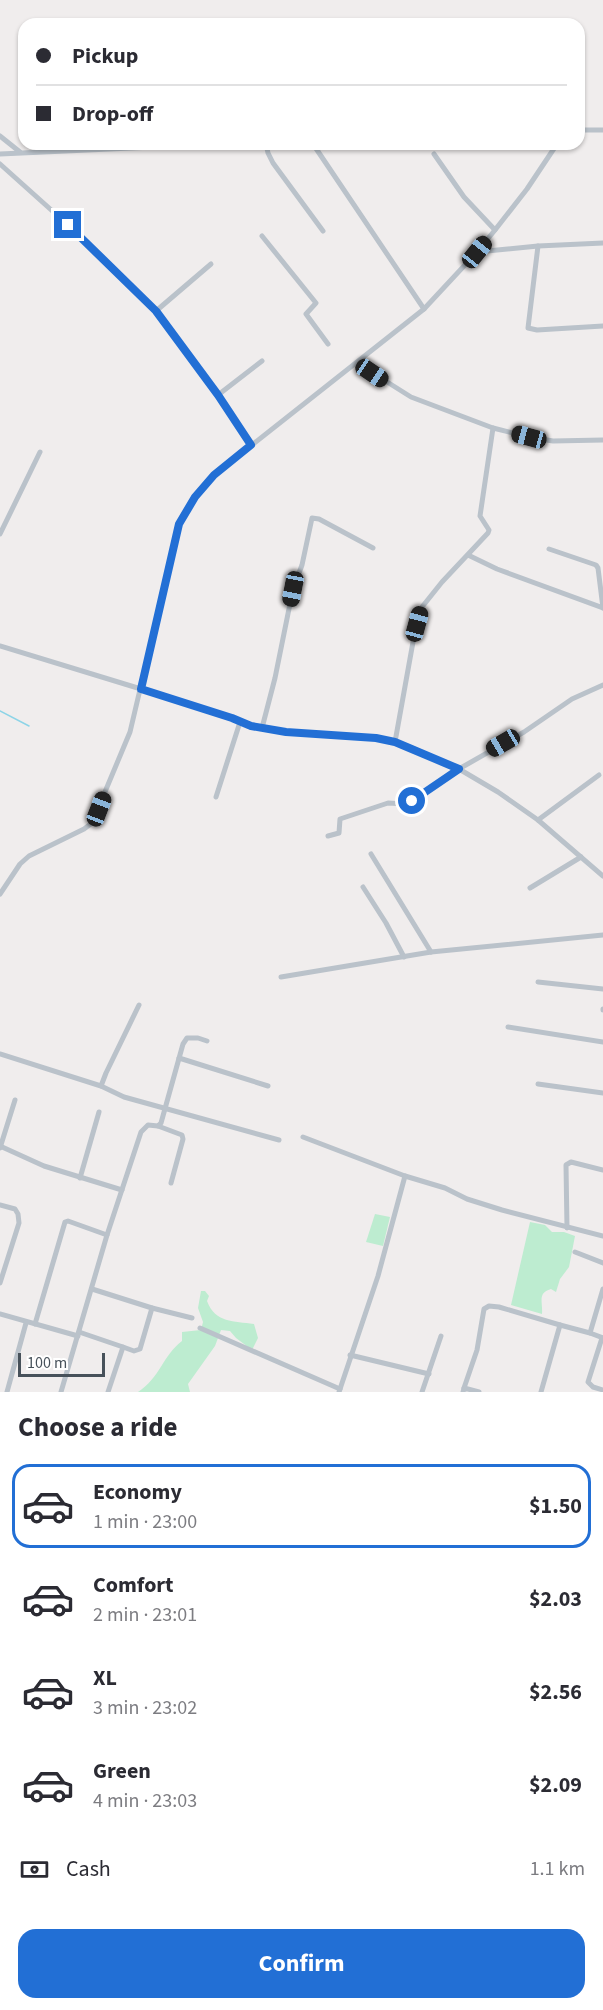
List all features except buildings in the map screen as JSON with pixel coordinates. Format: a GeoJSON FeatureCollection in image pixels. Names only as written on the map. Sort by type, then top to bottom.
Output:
{"type":"FeatureCollection","features":[{"type":"Feature","properties":{"kind":"street"},"geometry":{"type":"LineString","coordinates":[[585,130],[603,130]]}},
{"type":"Feature","properties":{"kind":"street"},"geometry":{"type":"LineString","coordinates":[[0,136],[20,152]]}},
{"type":"Feature","properties":{"kind":"street"},"geometry":{"type":"LineString","coordinates":[[0,154],[70,150]]}},
{"type":"Feature","properties":{"kind":"street"},"geometry":{"type":"LineString","coordinates":[[267,150],[273,163],[323,231]]}},
{"type":"Feature","properties":{"kind":"street"},"geometry":{"type":"LineString","coordinates":[[317,150],[424,309]]}},
{"type":"Feature","properties":{"kind":"street"},"geometry":{"type":"LineString","coordinates":[[0,894],[20,864],[29,856],[84,829],[92,822],[130,732],[179,524],[195,497],[214,475],[424,309],[495,230],[527,189],[553,150]]}},
{"type":"Feature","properties":{"kind":"street"},"geometry":{"type":"LineString","coordinates":[[434,154],[464,197],[495,230]]}},
{"type":"Feature","properties":{"kind":"street"},"geometry":{"type":"LineString","coordinates":[[0,164],[68,225],[156,311],[218,395],[251,445]]}},
{"type":"Feature","properties":{"kind":"street"},"geometry":{"type":"LineString","coordinates":[[262,236],[316,303],[306,314],[328,344]]}},
{"type":"Feature","properties":{"kind":"street"},"geometry":{"type":"LineString","coordinates":[[477,252],[603,243]]}},
{"type":"Feature","properties":{"kind":"street"},"geometry":{"type":"LineString","coordinates":[[538,246],[528,328],[537,330],[603,326]]}},
{"type":"Feature","properties":{"kind":"street"},"geometry":{"type":"LineString","coordinates":[[156,311],[211,264]]}},
{"type":"Feature","properties":{"kind":"street"},"geometry":{"type":"LineString","coordinates":[[218,395],[262,361]]}},
{"type":"Feature","properties":{"kind":"street"},"geometry":{"type":"LineString","coordinates":[[357,363],[411,397],[493,428],[553,441],[603,440]]}},
{"type":"Feature","properties":{"kind":"street"},"geometry":{"type":"LineString","coordinates":[[395,742],[413,642],[422,607],[489,531],[480,516],[493,428]]}},
{"type":"Feature","properties":{"kind":"street"},"geometry":{"type":"LineString","coordinates":[[0,534],[40,452]]}},
{"type":"Feature","properties":{"kind":"street"},"geometry":{"type":"LineString","coordinates":[[262,728],[275,678],[293,589],[302,565],[312,518],[319,519],[373,548]]}},
{"type":"Feature","properties":{"kind":"street"},"geometry":{"type":"LineString","coordinates":[[468,555],[497,569],[603,608],[598,568],[549,549]]}},
{"type":"Feature","properties":{"kind":"street"},"geometry":{"type":"LineString","coordinates":[[0,646],[141,689],[251,726],[286,732],[376,738],[395,742],[459,769],[498,792],[538,820],[603,876]]}},
{"type":"Feature","properties":{"kind":"street"},"geometry":{"type":"LineString","coordinates":[[328,836],[339,833],[340,819],[388,803],[406,804],[459,769],[524,732],[572,699],[603,685]]}},
{"type":"Feature","properties":{"kind":"street"},"geometry":{"type":"LineString","coordinates":[[216,797],[240,722]]}},
{"type":"Feature","properties":{"kind":"street"},"geometry":{"type":"LineString","coordinates":[[538,820],[599,775]]}},
{"type":"Feature","properties":{"kind":"street"},"geometry":{"type":"LineString","coordinates":[[370,854],[431,952]]}},
{"type":"Feature","properties":{"kind":"street"},"geometry":{"type":"LineString","coordinates":[[531,888],[582,857]]}},
{"type":"Feature","properties":{"kind":"street"},"geometry":{"type":"LineString","coordinates":[[363,887],[404,957]]}},
{"type":"Feature","properties":{"kind":"street"},"geometry":{"type":"LineString","coordinates":[[281,977],[431,952],[603,935]]}},
{"type":"Feature","properties":{"kind":"street"},"geometry":{"type":"LineString","coordinates":[[538,982],[603,989]]}},
{"type":"Feature","properties":{"kind":"street"},"geometry":{"type":"LineString","coordinates":[[101,1086],[140,1005]]}},
{"type":"Feature","properties":{"kind":"street"},"geometry":{"type":"LineString","coordinates":[[508,1027],[603,1042]]}},
{"type":"Feature","properties":{"kind":"street"},"geometry":{"type":"LineString","coordinates":[[158,1126],[161,1123],[183,1044],[187,1038],[207,1041]]}},
{"type":"Feature","properties":{"kind":"street"},"geometry":{"type":"LineString","coordinates":[[0,1054],[101,1086],[124,1096],[279,1140]]}},
{"type":"Feature","properties":{"kind":"street"},"geometry":{"type":"LineString","coordinates":[[179,1058],[268,1086]]}},
{"type":"Feature","properties":{"kind":"street"},"geometry":{"type":"LineString","coordinates":[[538,1084],[603,1094]]}},
{"type":"Feature","properties":{"kind":"street"},"geometry":{"type":"LineString","coordinates":[[15,1100],[0,1147],[44,1166],[122,1190]]}},
{"type":"Feature","properties":{"kind":"street"},"geometry":{"type":"LineString","coordinates":[[80,1178],[99,1112]]}},
{"type":"Feature","properties":{"kind":"street"},"geometry":{"type":"LineString","coordinates":[[61,1392],[107,1235],[141,1132],[148,1125],[158,1126],[182,1135],[183,1139],[171,1183]]}},
{"type":"Feature","properties":{"kind":"street"},"geometry":{"type":"LineString","coordinates":[[303,1137],[405,1176],[446,1188],[467,1199],[603,1236]]}},
{"type":"Feature","properties":{"kind":"street"},"geometry":{"type":"LineString","coordinates":[[567,1228],[567,1163],[603,1170]]}},
{"type":"Feature","properties":{"kind":"street"},"geometry":{"type":"LineString","coordinates":[[200,1328],[340,1391],[378,1276],[405,1176]]}},
{"type":"Feature","properties":{"kind":"street"},"geometry":{"type":"LineString","coordinates":[[0,1205],[15,1209],[19,1224],[0,1283]]}},
{"type":"Feature","properties":{"kind":"street"},"geometry":{"type":"LineString","coordinates":[[35,1324],[65,1222],[68,1221],[107,1235]]}},
{"type":"Feature","properties":{"kind":"street"},"geometry":{"type":"LineString","coordinates":[[575,1252],[603,1263]]}},
{"type":"Feature","properties":{"kind":"street"},"geometry":{"type":"LineString","coordinates":[[92,1289],[192,1318]]}},
{"type":"Feature","properties":{"kind":"street"},"geometry":{"type":"LineString","coordinates":[[590,1333],[603,1289]]}},
{"type":"Feature","properties":{"kind":"street"},"geometry":{"type":"LineString","coordinates":[[479,1392],[463,1390],[477,1350],[484,1310],[489,1306],[603,1338],[588,1382],[593,1387],[603,1390]]}},
{"type":"Feature","properties":{"kind":"street"},"geometry":{"type":"LineString","coordinates":[[0,1314],[134,1351],[140,1349],[152,1308]]}},
{"type":"Feature","properties":{"kind":"street"},"geometry":{"type":"LineString","coordinates":[[7,1392],[26,1323]]}},
{"type":"Feature","properties":{"kind":"street"},"geometry":{"type":"LineString","coordinates":[[541,1392],[560,1325]]}},
{"type":"Feature","properties":{"kind":"street"},"geometry":{"type":"LineString","coordinates":[[422,1392],[441,1336]]}},
{"type":"Feature","properties":{"kind":"street"},"geometry":{"type":"LineString","coordinates":[[108,1392],[123,1347]]}},
{"type":"Feature","properties":{"kind":"street"},"geometry":{"type":"LineString","coordinates":[[350,1355],[429,1374]]}},
{"type":"Feature","properties":{"kind":"green space"},"geometry":{"type":"Polygon","coordinates":[[[375,1214],[390,1217],[383,1246],[366,1242],[375,1214]]]}},
{"type":"Feature","properties":{"kind":"green space"},"geometry":{"type":"Polygon","coordinates":[[[530,1222],[545,1225],[552,1232],[564,1232],[575,1236],[569,1267],[560,1279],[556,1292],[551,1289],[542,1296],[542,1314],[511,1305],[530,1222]]]}},
{"type":"Feature","properties":{"kind":"green space"},"geometry":{"type":"Polygon","coordinates":[[[201,1291],[205,1291],[209,1296],[207,1301],[210,1308],[220,1317],[254,1324],[258,1338],[252,1350],[230,1331],[221,1330],[215,1346],[188,1384],[190,1392],[138,1392],[151,1380],[170,1353],[182,1341],[182,1332],[201,1330],[203,1322],[198,1308],[201,1291]]]}},
{"type":"Feature","properties":{"kind":"waterway"},"geometry":{"type":"LineString","coordinates":[[0,711],[29,726]]}},
{"type":"Feature","properties":{"kind":"route"},"geometry":{"type":"LineString","coordinates":[[68,225],[156,311],[218,395],[251,445],[214,475],[195,497],[179,524],[141,689],[251,726],[286,732],[376,738],[395,742],[459,769],[412,801]]}}]}
